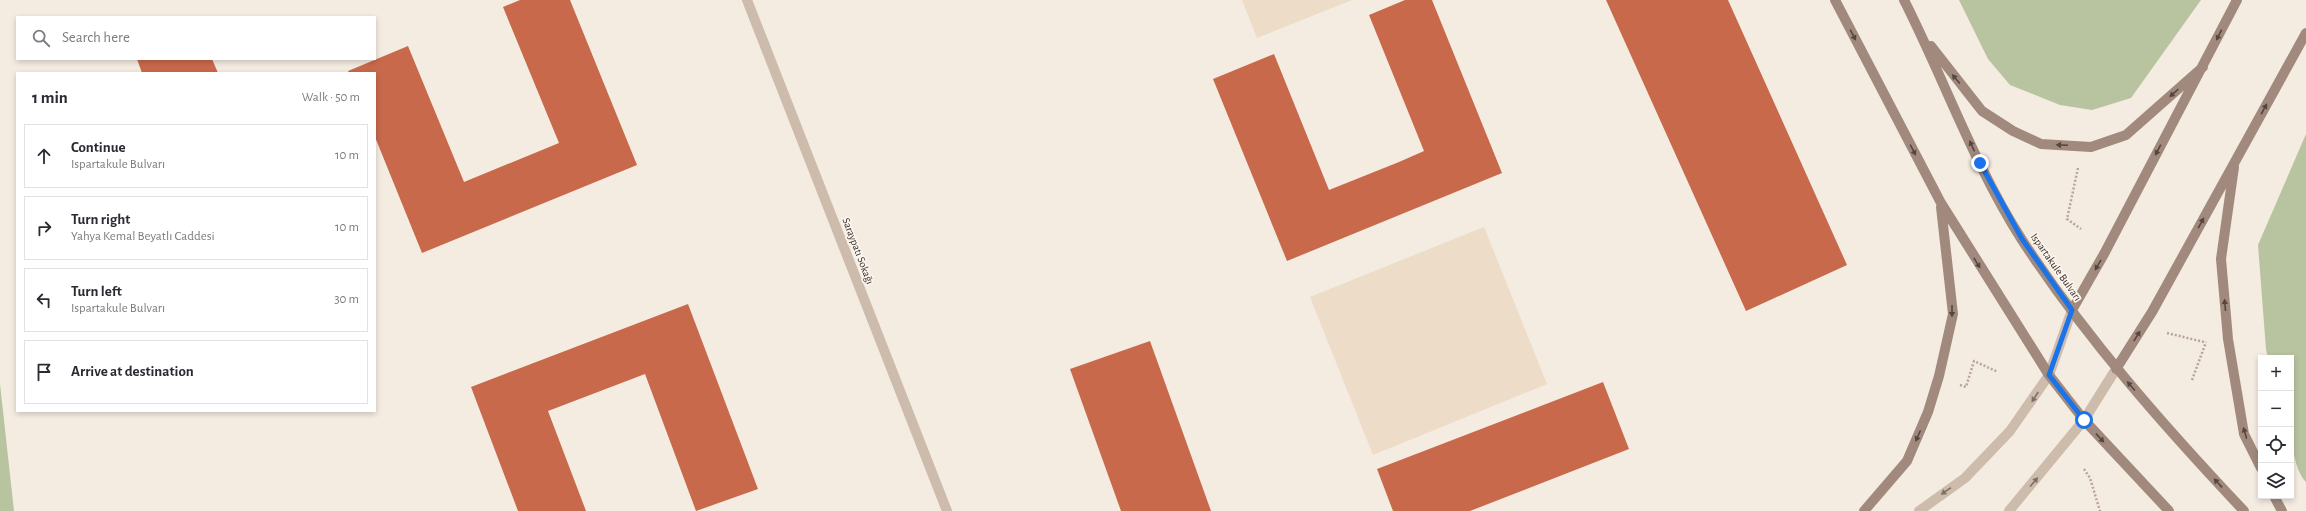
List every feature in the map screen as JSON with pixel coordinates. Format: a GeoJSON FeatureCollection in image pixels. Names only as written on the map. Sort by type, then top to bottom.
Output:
{"type":"FeatureCollection","features":[{"type":"Feature","properties":{"kind":"main road"},"geometry":{"type":"LineString","coordinates":[[1834,0],[1941,203],[2049,375],[2084,420],[2169,511]]}},
{"type":"Feature","properties":{"kind":"main road","name":"Ispartakule Bulvarı"},"geometry":{"type":"LineString","coordinates":[[1904,0],[1980,163],[2022,239],[2116,369],[2244,511]]}},
{"type":"Feature","properties":{"kind":"main road"},"geometry":{"type":"LineString","coordinates":[[2072,310],[2203,67],[2237,0]]}},
{"type":"Feature","properties":{"kind":"main road"},"geometry":{"type":"LineString","coordinates":[[1917,26],[1951,73],[1982,111],[2013,131],[2041,144],[2091,146],[2126,135],[2203,67]]}},
{"type":"Feature","properties":{"kind":"main road"},"geometry":{"type":"LineString","coordinates":[[2116,369],[2152,312],[2306,33]]}},
{"type":"Feature","properties":{"kind":"main road"},"geometry":{"type":"LineString","coordinates":[[2235,160],[2221,259],[2228,339],[2244,434],[2258,463]]}},
{"type":"Feature","properties":{"kind":"main road"},"geometry":{"type":"LineString","coordinates":[[1864,511],[1907,461],[1928,412],[1939,376],[1953,314],[1941,203]]}},
{"type":"Feature","properties":{"kind":"main road"},"geometry":{"type":"LineString","coordinates":[[2276,499],[2282,511]]}},
{"type":"Feature","properties":{"kind":"street","name":"Saraypatı Sokağı"},"geometry":{"type":"LineString","coordinates":[[747,0],[947,511]]}},
{"type":"Feature","properties":{"kind":"street"},"geometry":{"type":"LineString","coordinates":[[1918,511],[1965,478],[2010,431],[2049,375],[2072,310]]}},
{"type":"Feature","properties":{"kind":"street"},"geometry":{"type":"LineString","coordinates":[[2009,511],[2084,420],[2116,369]]}},
{"type":"Feature","properties":{"kind":"path"},"geometry":{"type":"LineString","coordinates":[[2078,167],[2067,219],[2081,229]]}},
{"type":"Feature","properties":{"kind":"path"},"geometry":{"type":"LineString","coordinates":[[2167,333],[2208,342]]}},
{"type":"Feature","properties":{"kind":"path"},"geometry":{"type":"LineString","coordinates":[[2192,380],[2204,342]]}},
{"type":"Feature","properties":{"kind":"path"},"geometry":{"type":"LineString","coordinates":[[1959,384],[1966,387],[1974,361],[1998,372]]}},
{"type":"Feature","properties":{"kind":"path"},"geometry":{"type":"LineString","coordinates":[[2084,469],[2090,478],[2100,511]]}},
{"type":"Feature","properties":{"kind":"green space"},"geometry":{"type":"Polygon","coordinates":[[[1959,0],[2201,0],[2131,98],[2092,110],[2060,105],[2010,85],[1988,59],[1959,0]]]}},
{"type":"Feature","properties":{"kind":"green space"},"geometry":{"type":"Polygon","coordinates":[[[2306,134],[2306,482],[2299,472],[2294,452],[2294,355],[2267,355],[2258,245],[2306,134]]]}},
{"type":"Feature","properties":{"kind":"green space"},"geometry":{"type":"Polygon","coordinates":[[[0,384],[14,511],[0,511],[0,384]]]}},
{"type":"Feature","properties":{"kind":"shaded area"},"geometry":{"type":"Polygon","coordinates":[[[1242,0],[1352,0],[1257,38],[1242,0]]]}},
{"type":"Feature","properties":{"kind":"shaded area"},"geometry":{"type":"Polygon","coordinates":[[[1484,227],[1547,384],[1373,455],[1310,297],[1484,227]]]}},
{"type":"Feature","properties":{"kind":"building"},"geometry":{"type":"Polygon","coordinates":[[[520,0],[570,0],[637,165],[422,253],[376,139],[376,72],[348,71],[408,46],[464,182],[559,143],[503,7],[520,0]]]}},
{"type":"Feature","properties":{"kind":"building"},"geometry":{"type":"Polygon","coordinates":[[[1405,0],[1432,0],[1502,173],[1287,261],[1213,79],[1274,54],[1329,190],[1399,162],[1424,151],[1369,15],[1405,0]]]}},
{"type":"Feature","properties":{"kind":"building"},"geometry":{"type":"Polygon","coordinates":[[[1606,0],[1728,0],[1847,265],[1746,311],[1606,0]]]}},
{"type":"Feature","properties":{"kind":"building"},"geometry":{"type":"Polygon","coordinates":[[[137,60],[212,60],[218,72],[142,72],[137,60]]]}},
{"type":"Feature","properties":{"kind":"building"},"geometry":{"type":"Polygon","coordinates":[[[688,304],[758,489],[696,511],[645,374],[548,411],[586,511],[518,511],[471,387],[688,304]]]}},
{"type":"Feature","properties":{"kind":"building"},"geometry":{"type":"Polygon","coordinates":[[[1150,341],[1211,511],[1121,511],[1070,369],[1150,341]]]}},
{"type":"Feature","properties":{"kind":"building"},"geometry":{"type":"Polygon","coordinates":[[[1603,382],[1629,449],[1470,511],[1393,511],[1377,469],[1603,382]]]}},
{"type":"Feature","properties":{"kind":"route"},"geometry":{"type":"LineString","coordinates":[[1980,163],[2022,239],[2072,310],[2049,375],[2084,420]]}}]}
